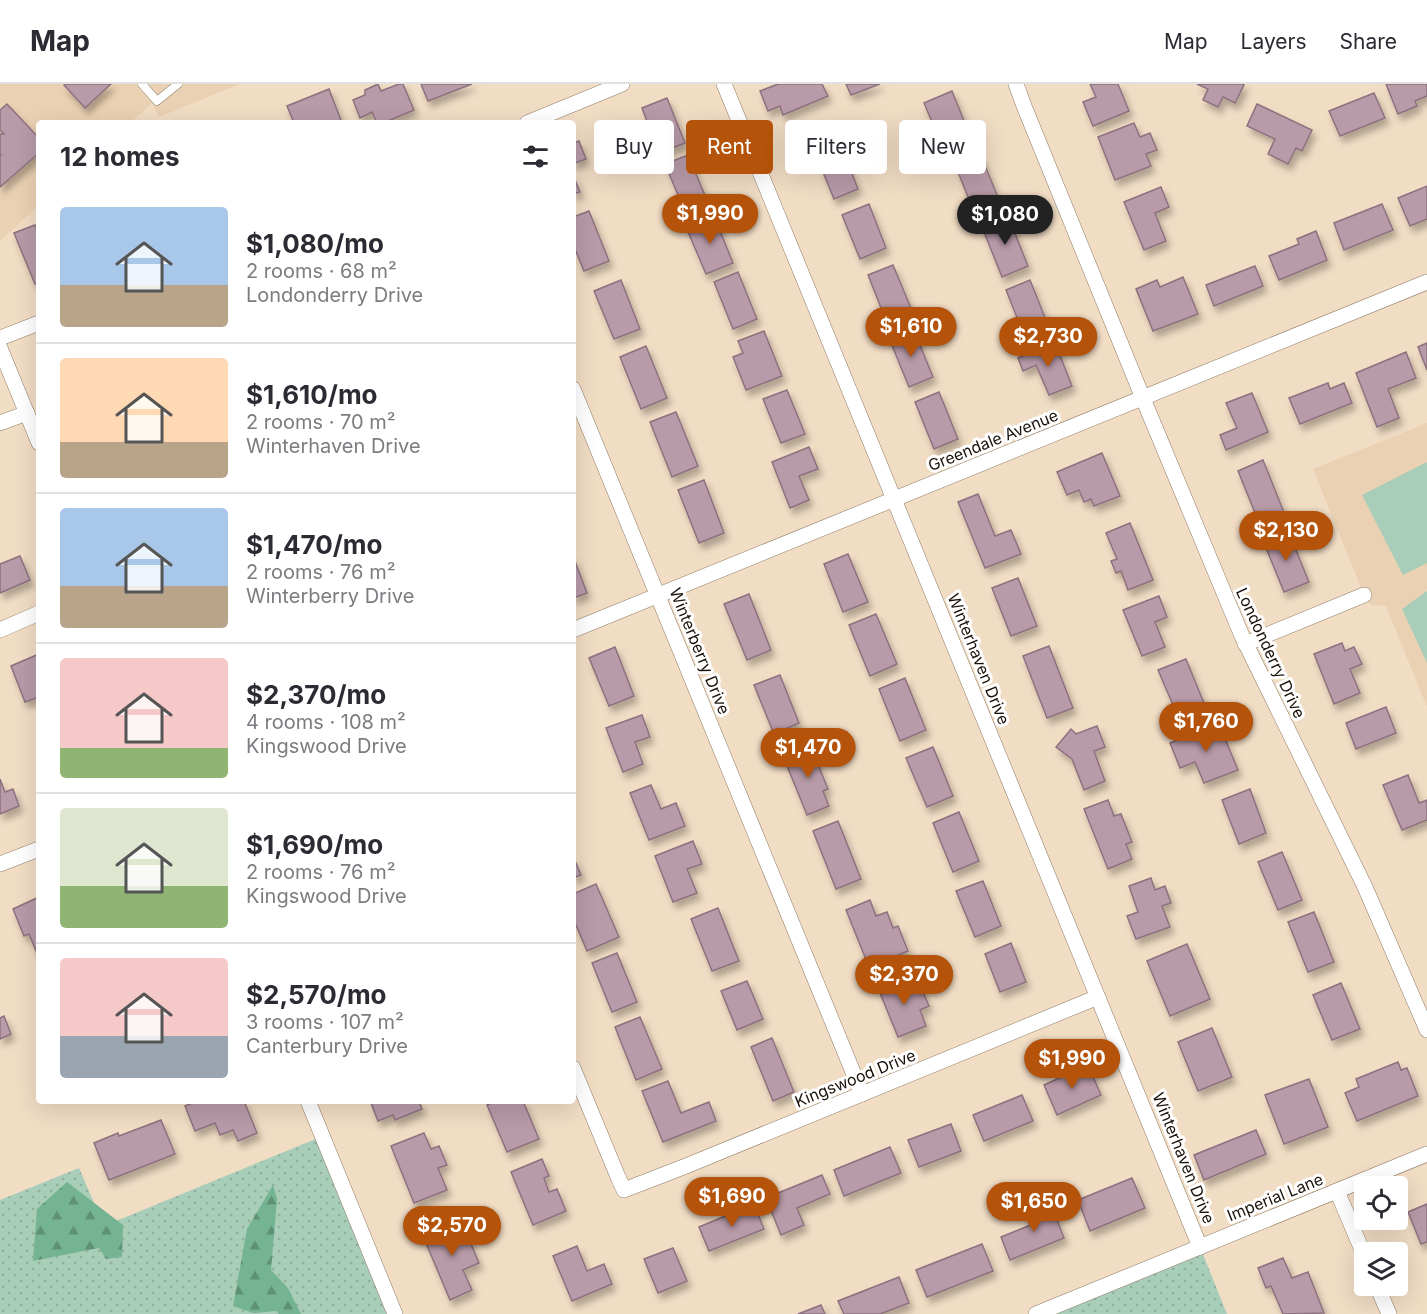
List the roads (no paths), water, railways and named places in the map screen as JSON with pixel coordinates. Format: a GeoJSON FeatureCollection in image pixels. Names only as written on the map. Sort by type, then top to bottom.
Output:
{"type":"FeatureCollection","features":[{"type":"Feature","properties":{"kind":"street"},"geometry":{"type":"LineString","coordinates":[[534,120],[622,84]]}},
{"type":"Feature","properties":{"kind":"street","name":"Winterhaven Drive"},"geometry":{"type":"LineString","coordinates":[[724,84],[1200,1247]]}},
{"type":"Feature","properties":{"kind":"street","name":"Londonderry Drive"},"geometry":{"type":"LineString","coordinates":[[1016,84],[1245,644],[1365,887],[1427,1030]]}},
{"type":"Feature","properties":{"kind":"street","name":"Greendale Avenue"},"geometry":{"type":"LineString","coordinates":[[576,629],[1427,282]]}},
{"type":"Feature","properties":{"kind":"street"},"geometry":{"type":"LineString","coordinates":[[0,338],[36,323]]}},
{"type":"Feature","properties":{"kind":"street"},"geometry":{"type":"LineString","coordinates":[[0,348],[36,435]]}},
{"type":"Feature","properties":{"kind":"street","name":"Winterberry Drive"},"geometry":{"type":"LineString","coordinates":[[576,396],[862,1094]]}},
{"type":"Feature","properties":{"kind":"street"},"geometry":{"type":"LineString","coordinates":[[0,423],[27,412]]}},
{"type":"Feature","properties":{"kind":"street"},"geometry":{"type":"LineString","coordinates":[[1245,644],[1364,595]]}},
{"type":"Feature","properties":{"kind":"street"},"geometry":{"type":"LineString","coordinates":[[0,630],[36,614]]}},
{"type":"Feature","properties":{"kind":"street"},"geometry":{"type":"LineString","coordinates":[[0,864],[36,850]]}},
{"type":"Feature","properties":{"kind":"street","name":"Kingswood Drive"},"geometry":{"type":"LineString","coordinates":[[576,1075],[624,1190],[1098,997]]}},
{"type":"Feature","properties":{"kind":"street"},"geometry":{"type":"LineString","coordinates":[[309,1104],[395,1314]]}},
{"type":"Feature","properties":{"kind":"street","name":"Imperial Lane"},"geometry":{"type":"LineString","coordinates":[[1036,1314],[1427,1154]]}},
{"type":"Feature","properties":{"kind":"street"},"geometry":{"type":"LineString","coordinates":[[1337,1191],[1359,1242]]}},
{"type":"Feature","properties":{"kind":"street"},"geometry":{"type":"LineString","coordinates":[[1381,1296],[1389,1314]]}},
{"type":"Feature","properties":{"kind":"lane"},"geometry":{"type":"LineString","coordinates":[[142,84],[158,101],[178,84]]}}]}
